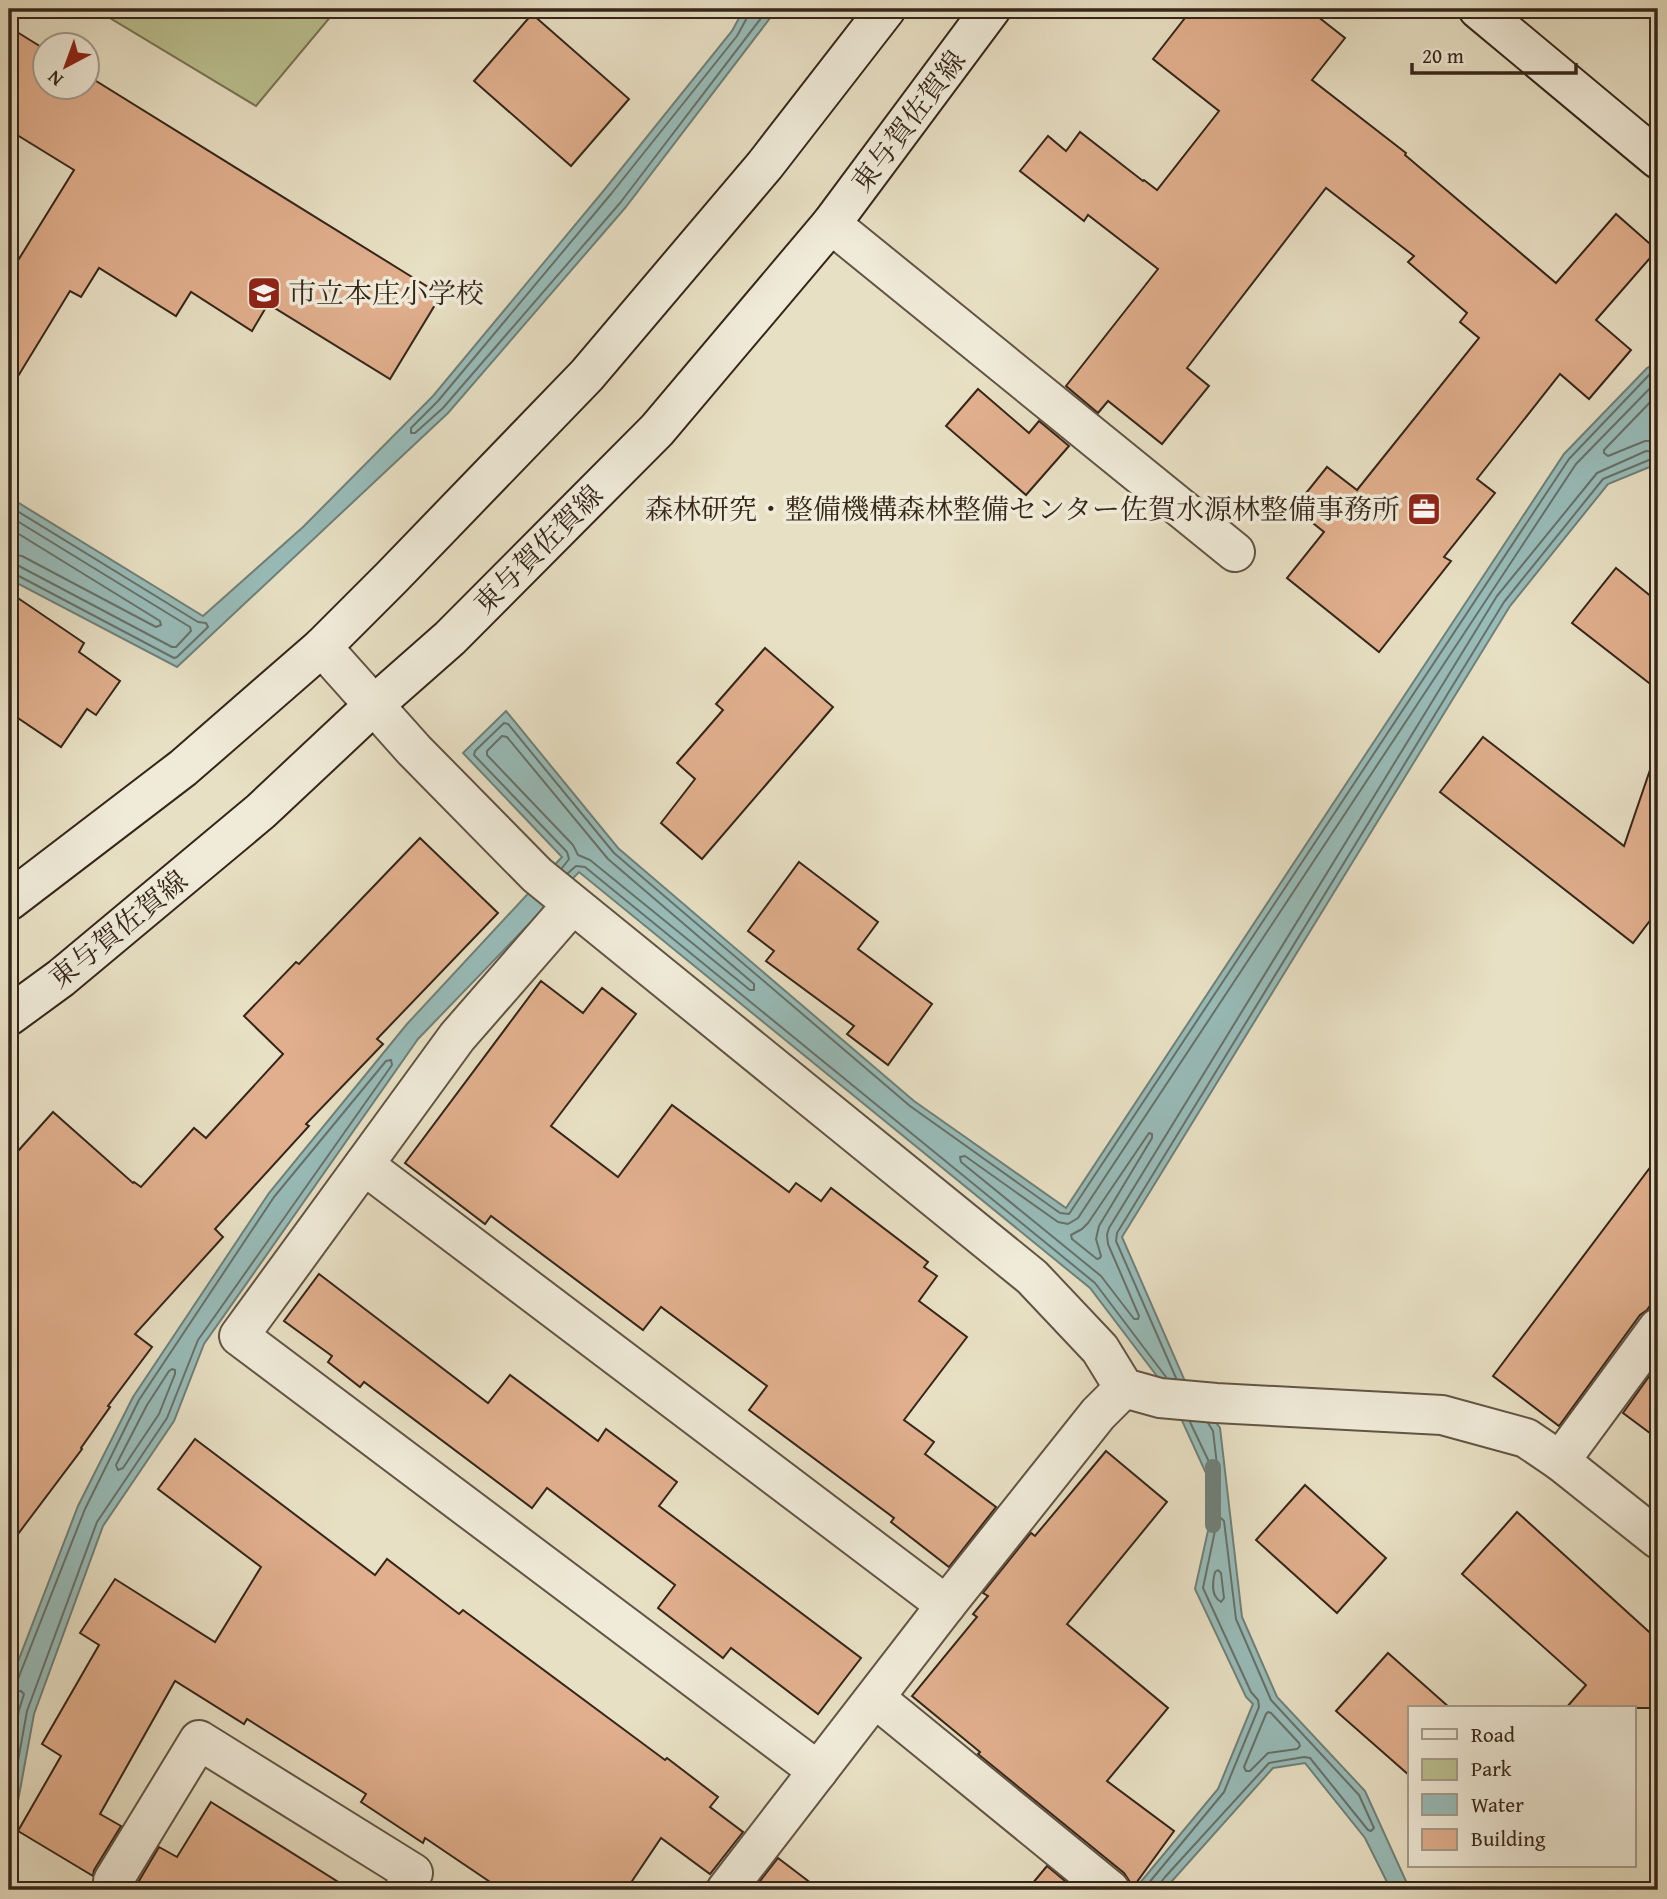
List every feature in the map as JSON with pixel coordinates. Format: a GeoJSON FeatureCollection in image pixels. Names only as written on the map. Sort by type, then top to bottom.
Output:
{"type":"FeatureCollection","features":[{"type":"Feature","properties":{"kind":"street"},"geometry":{"type":"LineString","coordinates":[[9,901],[183,768],[322,647],[392,577],[587,375],[765,165],[887,9]]}},
{"type":"Feature","properties":{"kind":"street","name":"東与賀佐賀線"},"geometry":{"type":"LineString","coordinates":[[9,1016],[61,978],[261,811],[450,638],[657,430],[831,224],[991,9]]}},
{"type":"Feature","properties":{"kind":"street"},"geometry":{"type":"LineString","coordinates":[[1478,9],[1658,159]]}},
{"type":"Feature","properties":{"kind":"street"},"geometry":{"type":"LineString","coordinates":[[831,224],[1234,552]]}},
{"type":"Feature","properties":{"kind":"street"},"geometry":{"type":"LineString","coordinates":[[322,647],[414,750],[537,875],[1032,1277],[1100,1349],[1124,1388],[1160,1398],[1216,1403],[1442,1415],[1525,1438],[1560,1461],[1658,1539]]}},
{"type":"Feature","properties":{"kind":"street"},"geometry":{"type":"LineString","coordinates":[[572,905],[457,1037],[239,1336],[818,1772]]}},
{"type":"Feature","properties":{"kind":"street"},"geometry":{"type":"LineString","coordinates":[[364,1164],[946,1605]]}},
{"type":"Feature","properties":{"kind":"street"},"geometry":{"type":"LineString","coordinates":[[1560,1461],[1658,1328]]}},
{"type":"Feature","properties":{"kind":"street"},"geometry":{"type":"LineString","coordinates":[[726,1890],[946,1605],[1098,1414],[1124,1388]]}},
{"type":"Feature","properties":{"kind":"street"},"geometry":{"type":"LineString","coordinates":[[875,1698],[1110,1890]]}},
{"type":"Feature","properties":{"kind":"street"},"geometry":{"type":"LineString","coordinates":[[114,1890],[113,1881],[199,1740],[413,1873],[404,1890]]}},
{"type":"Feature","properties":{"kind":"green space"},"geometry":{"type":"Polygon","coordinates":[[[95,9],[337,9],[256,106],[95,9]]]}},
{"type":"Feature","properties":{"kind":"water"},"geometry":{"type":"Polygon","coordinates":[[[744,9],[777,9],[625,208],[448,413],[177,667],[9,579],[9,497],[203,616],[303,527],[433,396],[732,31],[744,9]]]}},
{"type":"Feature","properties":{"kind":"water"},"geometry":{"type":"Polygon","coordinates":[[[1658,362],[1658,471],[1652,466],[1608,484],[1510,606],[1122,1237],[1184,1379],[1220,1428],[1242,1617],[1277,1697],[1365,1791],[1410,1890],[1391,1890],[1365,1838],[1305,1763],[1273,1768],[1164,1890],[1134,1890],[1218,1789],[1253,1704],[1246,1697],[1195,1589],[1216,1495],[1169,1392],[1090,1288],[579,872],[418,1039],[204,1344],[174,1421],[103,1526],[34,1714],[9,1850],[9,1685],[78,1506],[133,1397],[269,1193],[407,1024],[562,857],[463,753],[506,711],[618,848],[914,1101],[1066,1208],[1564,454],[1647,368],[1658,362]]]}},
{"type":"Feature","properties":{"kind":"building"},"geometry":{"type":"Polygon","coordinates":[[[1192,9],[1308,9],[1345,38],[1312,80],[1406,153],[1405,155],[1556,283],[1616,214],[1657,250],[1596,320],[1631,350],[1589,399],[1560,374],[1477,479],[1495,493],[1444,557],[1451,561],[1379,652],[1287,578],[1324,532],[1294,508],[1327,467],[1357,490],[1479,338],[1460,322],[1467,313],[1408,262],[1414,256],[1326,188],[1187,368],[1209,386],[1162,444],[1108,401],[1098,413],[1066,386],[1158,269],[1088,215],[1084,221],[1020,171],[1048,136],[1066,151],[1080,132],[1157,190],[1219,111],[1153,59],[1192,9]]]}},
{"type":"Feature","properties":{"kind":"building"},"geometry":{"type":"Polygon","coordinates":[[[532,14],[629,99],[571,166],[474,81],[532,14]]]}},
{"type":"Feature","properties":{"kind":"building"},"geometry":{"type":"Polygon","coordinates":[[[9,27],[32,41],[32,102],[102,102],[102,85],[441,295],[390,379],[268,304],[252,331],[191,292],[176,316],[99,268],[81,297],[70,291],[9,391],[9,275],[74,170],[9,130],[9,27]]]}},
{"type":"Feature","properties":{"kind":"building"},"geometry":{"type":"Polygon","coordinates":[[[978,389],[1029,433],[1039,421],[1069,446],[1026,495],[946,426],[978,389]]]}},
{"type":"Feature","properties":{"kind":"building"},"geometry":{"type":"Polygon","coordinates":[[[1616,568],[1658,602],[1658,690],[1572,623],[1616,568]]]}},
{"type":"Feature","properties":{"kind":"building"},"geometry":{"type":"Polygon","coordinates":[[[9,592],[84,643],[79,652],[120,681],[96,715],[87,709],[61,747],[9,712],[9,592]]]}},
{"type":"Feature","properties":{"kind":"building"},"geometry":{"type":"Polygon","coordinates":[[[765,648],[833,707],[702,859],[661,823],[695,779],[677,763],[723,710],[716,704],[765,648]]]}},
{"type":"Feature","properties":{"kind":"building"},"geometry":{"type":"Polygon","coordinates":[[[1483,737],[1624,846],[1651,767],[1658,768],[1658,910],[1633,943],[1440,792],[1483,737]]]}},
{"type":"Feature","properties":{"kind":"building"},"geometry":{"type":"Polygon","coordinates":[[[420,838],[498,913],[377,1039],[383,1044],[306,1124],[309,1126],[215,1229],[223,1237],[135,1334],[152,1347],[108,1406],[110,1407],[82,1449],[9,1546],[9,1161],[53,1112],[133,1183],[141,1187],[194,1128],[206,1138],[283,1054],[244,1016],[296,962],[299,964],[420,838]]]}},
{"type":"Feature","properties":{"kind":"building"},"geometry":{"type":"Polygon","coordinates":[[[799,862],[878,922],[858,949],[932,1004],[888,1065],[847,1034],[854,1026],[766,961],[774,951],[748,931],[799,862]]]}},
{"type":"Feature","properties":{"kind":"building"},"geometry":{"type":"Polygon","coordinates":[[[541,981],[583,1013],[602,988],[636,1014],[551,1126],[618,1177],[672,1105],[789,1192],[796,1183],[821,1201],[831,1188],[928,1262],[924,1267],[937,1276],[919,1301],[967,1337],[904,1420],[934,1442],[925,1454],[996,1507],[949,1567],[891,1522],[894,1518],[749,1410],[767,1386],[661,1307],[643,1330],[491,1216],[485,1224],[405,1163],[541,981]]]}},
{"type":"Feature","properties":{"kind":"building"},"geometry":{"type":"Polygon","coordinates":[[[1658,1157],[1658,1294],[1559,1426],[1493,1376],[1658,1157]]]}},
{"type":"Feature","properties":{"kind":"building"},"geometry":{"type":"Polygon","coordinates":[[[319,1274],[488,1403],[510,1375],[598,1441],[606,1429],[677,1482],[659,1506],[861,1658],[818,1714],[731,1648],[723,1658],[658,1608],[675,1585],[547,1488],[532,1508],[364,1382],[360,1387],[328,1362],[332,1356],[284,1321],[319,1274]]]}},
{"type":"Feature","properties":{"kind":"building"},"geometry":{"type":"Polygon","coordinates":[[[1655,1368],[1658,1371],[1658,1439],[1623,1413],[1655,1368]]]}},
{"type":"Feature","properties":{"kind":"building"},"geometry":{"type":"Polygon","coordinates":[[[195,1439],[375,1575],[387,1559],[459,1614],[463,1610],[718,1797],[710,1807],[743,1832],[710,1874],[661,1838],[626,1890],[502,1890],[425,1838],[423,1843],[361,1802],[366,1794],[247,1719],[244,1724],[175,1681],[100,1814],[121,1826],[93,1876],[18,1831],[61,1756],[42,1744],[99,1645],[80,1633],[115,1579],[215,1642],[261,1567],[158,1489],[195,1439]]]}},
{"type":"Feature","properties":{"kind":"building"},"geometry":{"type":"Polygon","coordinates":[[[1106,1451],[1167,1502],[1067,1624],[1168,1708],[1107,1781],[1174,1831],[1131,1890],[1130,1882],[1124,1873],[978,1754],[980,1752],[912,1696],[977,1617],[973,1614],[988,1596],[983,1593],[1031,1533],[1035,1536],[1106,1451]]]}},
{"type":"Feature","properties":{"kind":"building"},"geometry":{"type":"Polygon","coordinates":[[[1305,1485],[1386,1558],[1337,1613],[1256,1540],[1305,1485]]]}},
{"type":"Feature","properties":{"kind":"building"},"geometry":{"type":"Polygon","coordinates":[[[1517,1512],[1658,1640],[1658,1708],[1568,1706],[1586,1685],[1462,1574],[1517,1512]]]}},
{"type":"Feature","properties":{"kind":"building"},"geometry":{"type":"Polygon","coordinates":[[[1388,1653],[1448,1706],[1408,1706],[1408,1774],[1336,1711],[1388,1653]]]}},
{"type":"Feature","properties":{"kind":"building"},"geometry":{"type":"Polygon","coordinates":[[[211,1802],[351,1890],[135,1890],[159,1847],[177,1857],[211,1802]]]}},
{"type":"Feature","properties":{"kind":"building"},"geometry":{"type":"Polygon","coordinates":[[[778,1858],[820,1890],[753,1890],[778,1858]]]}},
{"type":"Feature","properties":{"kind":"building"},"geometry":{"type":"Polygon","coordinates":[[[1047,1866],[1076,1890],[1027,1890],[1047,1866]]]}},
{"type":"Feature","properties":{"kind":"waterway"},"geometry":{"type":"LineString","coordinates":[[1213,1467],[1213,1525]]}},
{"type":"Feature","properties":{"kind":"place","name":"市立本庄小学校"},"geometry":{"type":"Point","coordinates":[264,293]}},
{"type":"Feature","properties":{"kind":"place","name":"森林研究・整備機構森林整備センター佐賀水源林整備事務所"},"geometry":{"type":"Point","coordinates":[1424,509]}}]}
